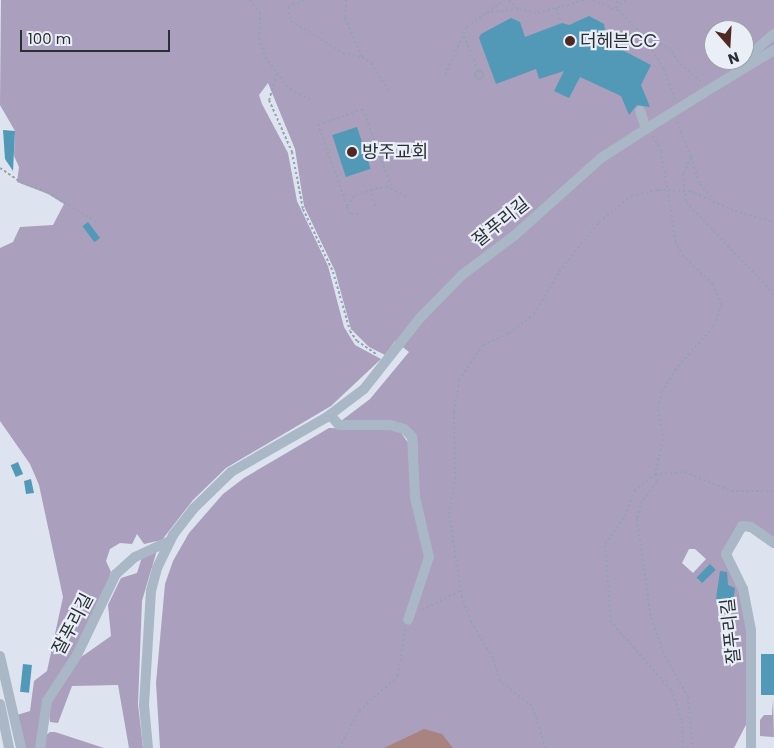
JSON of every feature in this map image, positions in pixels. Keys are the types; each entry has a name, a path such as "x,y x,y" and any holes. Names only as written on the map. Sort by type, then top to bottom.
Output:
{"street":[{"name":"잘푸리길","path":"711,89 774,34"},
{"name":"잘푸리길","path":"148,748 144,705 152,591 157,568 170,540 193,510 231,472 330,415 364,389 389,360 419,318 462,274 515,235 601,158 649,132 711,89 774,50"},
{"path":"640,111 649,132"},
{"path":"330,415 339,424 390,425 404,429 412,437 415,497 429,557 408,620"},
{"name":"잘푸리길","path":"752,748 751,630 743,589 726,554 742,526 751,528 774,543"},
{"name":"잘푸리길","path":"40,748 46,701 77,655 116,574 135,557 170,540"},
{"path":"0,656 21,748"},
{"path":"0,704 10,748"}],"path":[{"path":"249,0 260,12 260,46 277,74 290,89 312,100"},
{"path":"304,0 288,7 288,17 296,26 343,53 362,56"},
{"path":"346,0 344,14 362,56 379,71 390,94"},
{"path":"445,75 463,34 472,21 504,0"},
{"path":"509,0 519,9"},
{"path":"484,14 519,9 538,13 584,0"},
{"path":"593,0 616,8 644,37 668,77 676,108"},
{"path":"616,8 618,0"},
{"path":"616,8 626,0"},
{"path":"556,8 560,21"},
{"path":"463,34 478,71"},
{"path":"644,37 669,47 680,64 711,89"},
{"path":"277,74 269,91 271,108 288,139 298,193 333,272 344,316 357,341 389,360"},
{"path":"358,214 350,214 318,125 364,109 391,186 407,196"},
{"path":"677,116 679,132 700,184 713,199"},
{"path":"649,132 661,151 674,241 682,255 713,284 722,305 713,327 676,369 662,391 658,409 663,439 655,474 656,486 645,496 639,510 637,534 646,566 652,626 690,702 692,748"},
{"path":"691,158 683,174 683,191 686,202 696,216 725,241 774,294"},
{"path":"0,168 97,222"},
{"path":"347,206 351,197 370,190 391,186"},
{"path":"370,190 376,208"},
{"path":"546,748 529,702 500,681 493,658 471,622 460,591 449,514 455,479 454,412 459,380 483,345 509,333 534,314 559,272 609,212 631,196 667,190 683,191 713,199 735,211 774,222"},
{"path":"683,748 682,720 671,690 619,633 609,616 605,544 625,516 634,491 655,474 685,472 731,491 774,491"},
{"path":"338,748 359,711 398,676 408,620 460,591"}],"shaded area":[{"path":"1,0 774,0 774,540 747,524 724,552 745,604 751,715 734,748 160,748 156,683 165,584 173,561 189,533 223,494 244,478 329,428 399,430 409,444 412,506 421,529 429,568 419,503 417,437 413,431 394,421 341,421 370,399 409,352 395,341 385,355 369,347 351,329 335,271 304,206 295,149 268,83 259,95 288,153 297,201 328,266 344,327 355,345 381,359 331,406 226,468 193,500 162,540 144,544 137,534 132,544 120,543 110,549 106,561 111,572 107,585 74,655 58,678 37,748 24,748 17,715 30,711 34,681 47,671 63,597 39,485 30,464 0,421 0,248 13,242 20,227 53,225 64,204 48,194 17,182 19,167 14,156 15,131 0,105","holes":["689,549 695,549 706,559 693,573 682,563"]},
{"path":"157,550 142,601 138,704 143,748 129,748 118,685 72,686 58,723 50,722 48,703 77,660 111,636 108,605 121,578 137,573 142,557"},
{"path":"773,699 774,737 760,736 760,720 764,715 772,715"},
{"path":"424,729 442,734 453,748 384,748"},
{"path":"50,732 104,748 45,748 46,735"}],"building":[{"path":"589,16 604,24 607,42 651,65 641,85 650,107 637,105 629,115 621,96 580,77 569,98 554,91 564,71 539,79 536,69 496,84 479,38 481,34 511,18 520,22 525,37 562,23 569,25"},
{"path":"357,127 371,169 346,177 332,135"},
{"path":"3,130 15,131 13,171 5,159"},
{"path":"88,222 100,238 94,242 82,226"},
{"path":"18,462 23,474 16,477 11,465"},
{"path":"31,479 34,493 26,494 24,481"},
{"path":"710,564 716,570 702,583 697,577"},
{"path":"720,571 727,572 728,585 735,588 733,601 716,599"},
{"path":"761,654 774,654 774,695 761,695"},
{"path":"23,664 32,665 29,693 20,692"}],"place":[{"name":"더헤븐CC","path":"570,41"},
{"name":"방주교회","path":"352,152"}]}
